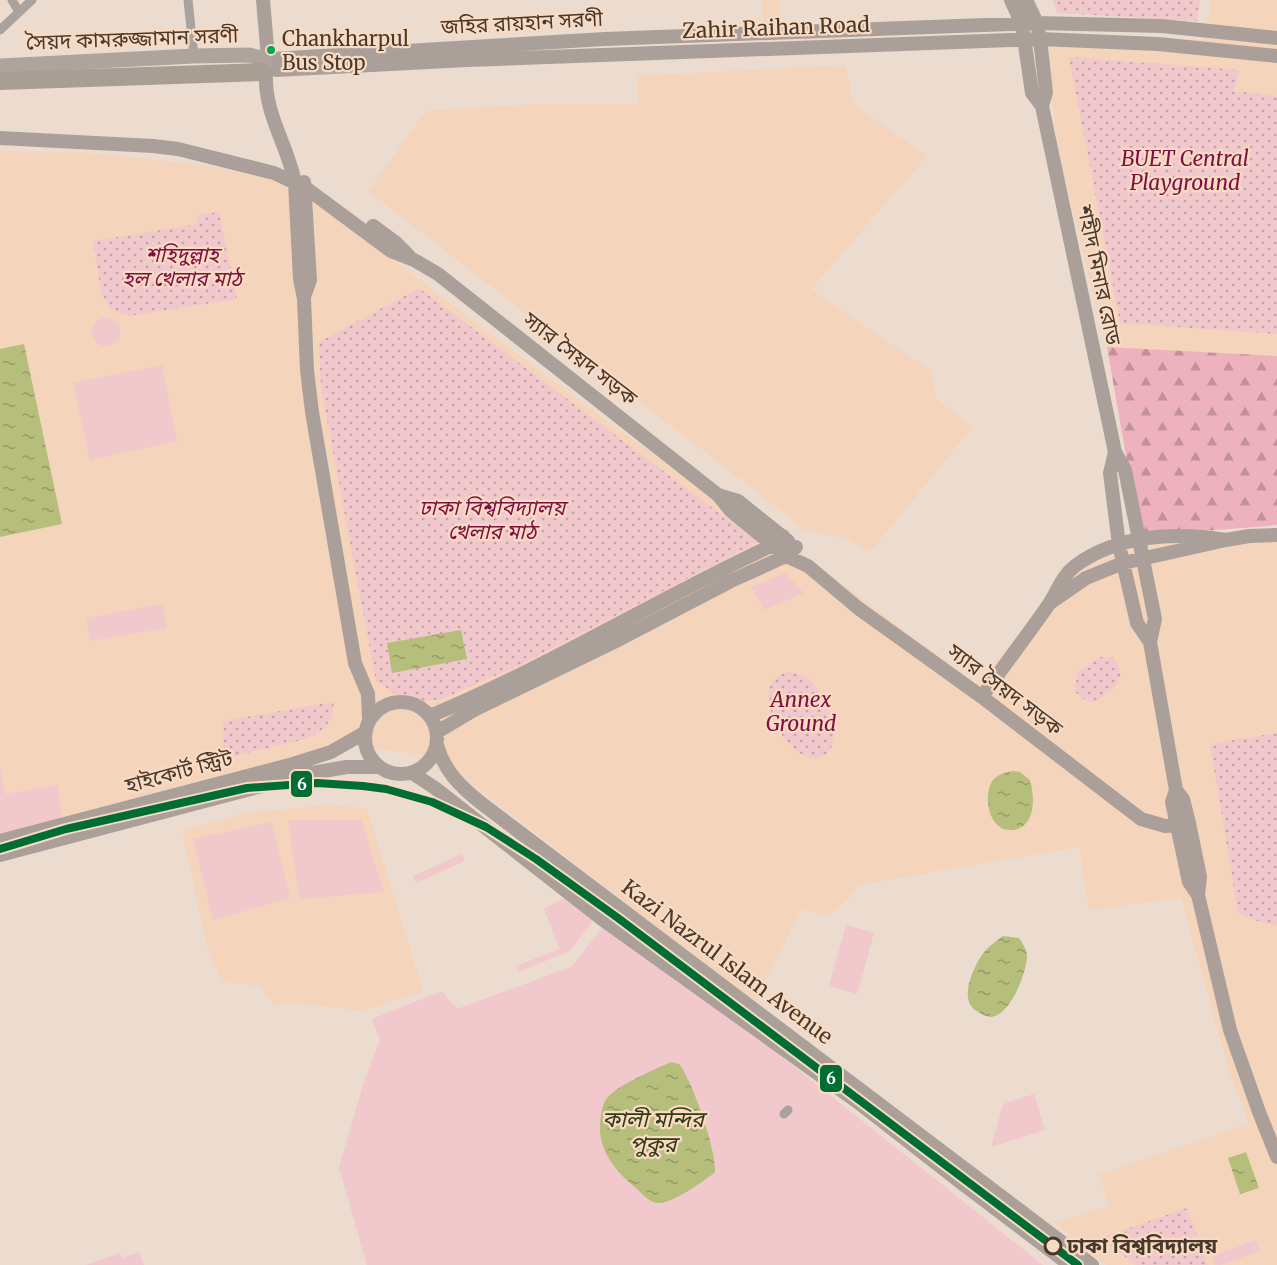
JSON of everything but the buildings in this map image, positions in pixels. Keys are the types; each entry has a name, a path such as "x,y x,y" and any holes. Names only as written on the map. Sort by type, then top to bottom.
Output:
{"highway":[{"path":"0,73 268,66"},
{"path":"0,81 268,66"}],"main road":[{"path":"262,0 272,91 299,180 300,279 304,299 312,412 355,663 368,694 369,719 364,734 364,746 369,758 377,767 388,773 400,775 412,773 423,767 432,757 437,739 430,716 415,705 405,702 386,705 369,719"},
{"name":"শহীদ মিনার রোড","path":"1011,0 1022,24 1032,93 1042,106 1115,452 1125,470 1155,619 1150,642 1176,790 1172,802 1183,824 1200,877 1198,895 1230,1030 1277,1157"},
{"name":"শহীদ মিনার রোড","path":"1026,0 1037,23 1040,39 1047,92 1042,106"},
{"name":"জহির রায়হান সরণী","path":"268,66 606,39 1037,23 1162,26 1277,38"},
{"name":"Zahir Raihan Road","path":"268,66 1040,39 1158,44 1277,56"},
{"name":"সৈয়দ কামরুজ্জামান সরণী","path":"0,66 249,55 268,66"},
{"name":"স্যার সৈয়দ সড়ক","path":"0,138 178,149 299,180 391,251 438,274 718,495 731,511 778,541 858,608 982,697 1141,819 1165,826 1183,824"},
{"name":"শহীদ মিনার রোড","path":"1115,452 1110,473 1119,545 1137,623 1150,642"},
{"path":"982,697 1049,604 1062,579 1075,566 1095,554 1119,545 1164,535 1226,540"},
{"path":"1049,604 1086,578 1123,563 1226,540 1248,536 1277,535"},
{"path":"430,716 521,674 778,541"},
{"path":"437,739 474,710 614,642 791,551"},
{"path":"368,694 386,705"},
{"name":"হাইকোর্ট স্ট্রিট","path":"0,841 331,753 364,734"},
{"name":"Kazi Nazrul Islam Avenue","path":"437,739 445,766 464,789 785,1032 865,1100 1070,1265"},
{"name":"হাইকোর্ট স্ট্রিট","path":"0,855 311,773 347,767 377,767"},
{"name":"Kazi Nazrul Islam Avenue","path":"412,773 602,919 777,1044 865,1100 1092,1265"},
{"path":"777,1044 785,1032"}],"street":[{"path":"12,0 19,12"},
{"path":"0,30 32,0"},
{"path":"188,0 194,56"}],"shaded area":[{"path":"761,0 779,0 781,23 764,25"},
{"path":"1211,0 1277,0 1277,525 1140,536 1112,369 1061,162 1042,38 1206,40"},
{"path":"846,65 853,104 927,156 806,295 812,290 931,371 937,399 973,427 870,552 847,539 807,531 368,191 426,111 539,104 637,104 638,76"},
{"name":"ঢাকা বিশ্ববিদ্যালয়","path":"0,151 92,153 201,165 291,183 628,437 802,554 975,683 1081,567 1144,545 1166,541 1277,532 1277,1265 1106,1265 1056,1224 1109,1205 1099,1175 1249,1123 1229,1071 1181,898 1089,910 1079,847 858,885 849,899 828,915 801,909 755,1004 461,775 425,756 412,753 353,746 0,835"},
{"path":"326,805 367,808 423,991 363,1011 288,1002 275,1006 259,986 223,982 206,945 182,830 245,813"}],"green space":[{"path":"1053,0 1200,0 1197,21 1057,13"},
{"name":"BUET Central Playground","path":"1069,57 1239,70 1234,91 1277,96 1277,334 1120,323"},
{"name":"শহিদুল্লাহ হল খেলার মাঠ","path":"219,212 237,299 129,316 110,309 101,293 93,241 198,224 196,215"},
{"name":"ঢাকা বিশ্ববিদ্যালয় খেলার মাঠ","path":"419,288 758,542 520,665 442,699 418,702 400,697 376,681 321,388 319,342"},
{"path":"106,318 116,322 120,332 116,342 106,346 96,342 92,332 96,322"},
{"path":"1107,347 1277,356 1277,525 1140,536"},
{"path":"162,365 177,441 90,460 73,383"},
{"path":"785,573 804,593 764,610 751,587"},
{"path":"163,604 167,628 90,641 86,618"},
{"path":"1100,657 1112,657 1118,665 1120,678 1113,689 1093,703 1080,697 1074,690 1078,672"},
{"name":"Annex Ground","path":"788,672 806,677 813,683 826,704 831,717 833,741 829,751 821,757 809,757 796,750 775,723 769,691 775,679"},
{"path":"333,702 332,715 327,725 306,739 212,761 223,742 222,721"},
{"path":"1277,733 1277,926 1238,913 1210,744"},
{"path":"0,769 5,794 58,785 62,820 0,835"},
{"path":"288,820 361,820 384,892 299,899"},
{"path":"272,822 290,898 213,920 193,839"},
{"path":"462,854 465,861 416,883 413,876"},
{"path":"566,897 595,918 570,951 518,972 516,966 560,949 544,909"},
{"path":"846,925 874,933 857,994 829,986"},
{"path":"603,927 727,1013 1043,1265 367,1265 339,1167 364,1082 380,1040 372,1019 442,991 457,1009 571,967"},
{"path":"1034,1094 1045,1130 991,1147 1003,1104"},
{"path":"1187,1208 1208,1265 1136,1265 1100,1238"},
{"path":"1256,1240 1260,1251 1222,1265 1215,1265 1212,1256"},
{"path":"139,1252 144,1265 86,1265 120,1253 122,1258"}],"water":[{"path":"24,344 62,524 0,537 0,349"},
{"path":"461,630 467,659 392,673 387,643"},
{"path":"1013,771 1020,772 1030,780 1033,802 1030,817 1026,823 1021,828 1008,830 1001,828 992,818 988,805 988,791 993,780"},
{"path":"1003,936 1019,938 1026,950 1026,962 1021,981 1011,1001 999,1014 989,1017 970,1005 968,989 981,956"},
{"name":"কালী মন্দির পুকুর","path":"671,1062 679,1064 697,1100 712,1149 715,1172 680,1195 657,1203 647,1199 621,1174 608,1157 601,1138 601,1115 607,1098 612,1093"},
{"path":"1246,1152 1259,1188 1240,1194 1228,1158"}],"transit line":[{"name":"6","path":"0,849 66,829 247,788 317,783 363,786 386,789 432,802 486,827 536,859 618,918 1078,1265"}],"place":[{"name":"Chankharpul Bus Stop","path":"271,50"},
{"name":"ঢাকা বিশ্ববিদ্যালয়","path":"1053,1246"}]}
